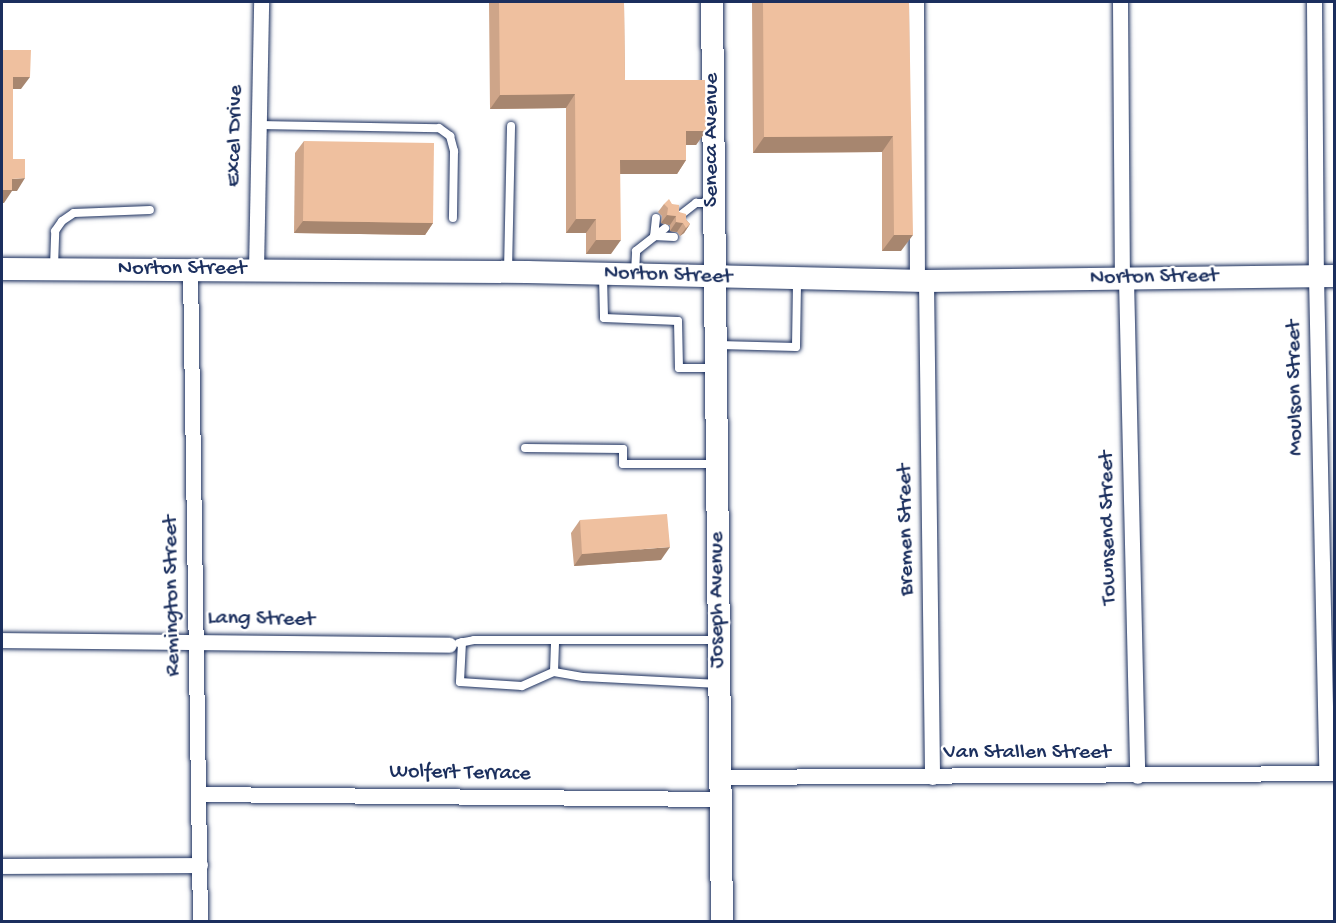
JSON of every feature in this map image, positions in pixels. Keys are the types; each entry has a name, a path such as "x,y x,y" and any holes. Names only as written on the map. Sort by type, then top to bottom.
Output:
{"main road":[{"name":"Seneca Avenue","path":"712,2 713,278"},
{"name":"Norton Street","path":"2,268 508,272 921,281 1325,276"},
{"name":"Joseph Avenue","path":"713,278 717,368 722,921"}],"street":[{"name":"Excel Drive","path":"256,270 261,2"},
{"name":"Bremen Street","path":"916,2 932,777"},
{"name":"Townsend Street","path":"1120,2 1124,279 1137,776"},
{"name":"Moulson Street","path":"1314,2 1325,276 1330,773"},
{"name":"Remington Street","path":"190,270 200,921"},
{"name":"Lang Street","path":"2,639 455,644"},
{"name":"Van Stallen Street","path":"720,788 932,777 1330,773"},
{"name":"Wolfert Terrace","path":"198,794 720,788"},
{"path":"2,866 200,865"}],"lane":[{"path":"259,125 439,128 450,136 454,151 453,218"},
{"path":"508,272 511,126"},
{"path":"678,217 696,203 713,203"},
{"path":"679,208 688,209"},
{"path":"687,218 688,209"},
{"path":"54,269 55,231 62,221 74,213 150,210"},
{"path":"654,236 656,219"},
{"path":"635,275 636,251 665,228"},
{"path":"654,236 674,237"},
{"path":"603,274 604,318 678,321 679,368 717,368"},
{"path":"716,345 796,347 797,279"},
{"path":"525,448 623,449 623,464 717,464"},
{"path":"719,640 474,640 455,644 460,682 522,686 554,672 584,677 719,684"},
{"path":"554,672 555,640"}],"building":[{"path":"499,2 624,2 625,80 705,80 706,131 686,131 686,160 620,160 621,240 596,240 596,219 576,219 575,94 500,95"},
{"path":"763,2 909,2 913,235 894,235 893,136 764,137"},
{"path":"2,50 31,50 30,77 13,77 13,159 25,159 25,178 12,179 12,190 2,190"},
{"path":"304,141 434,143 433,223 303,221"},
{"path":"669,199 672,204 679,205 679,212 686,214 686,220 690,224 686,228 683,223 676,222 676,216 667,215 668,208 664,204"},
{"path":"667,514 670,547 582,554 580,520"}]}
